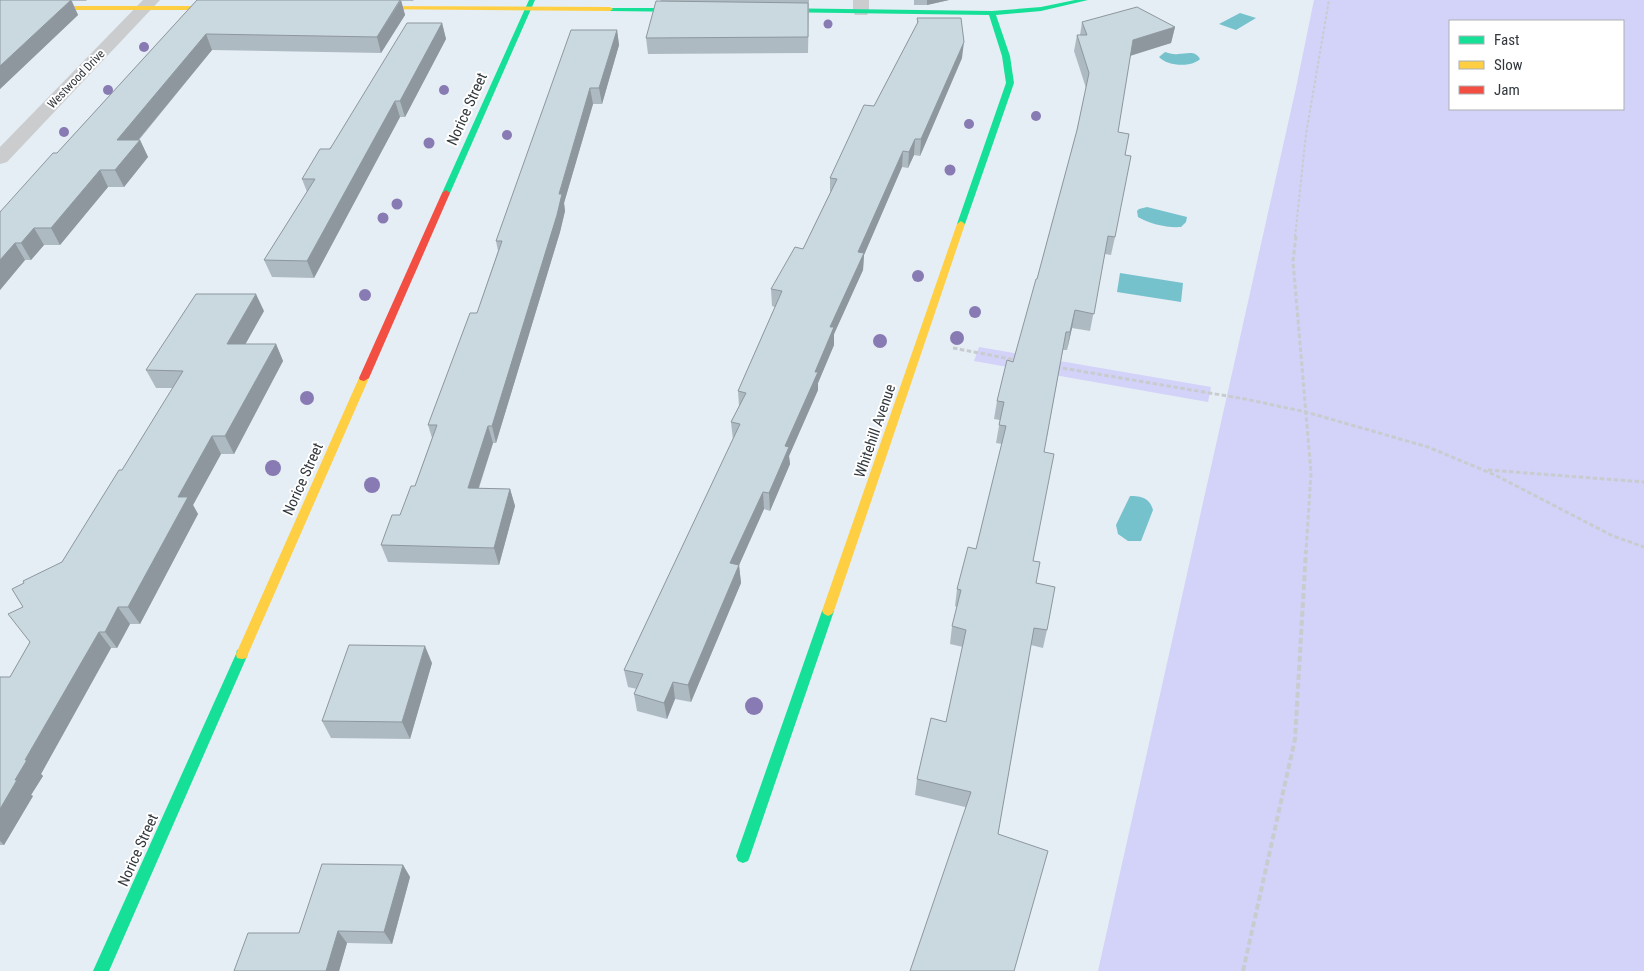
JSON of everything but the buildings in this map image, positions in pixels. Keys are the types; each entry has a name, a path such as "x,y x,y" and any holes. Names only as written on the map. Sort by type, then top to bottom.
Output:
{"street":[{"path":"762,10 861,6 992,14 1041,9 1085,0"},
{"path":"0,8 149,4 244,8"},
{"name":"Westwood Drive","path":"0,158 149,4"},
{"path":"352,8 530,4 703,10"},
{"name":"Norice Street","path":"101,971 530,4"},
{"name":"Whitehill Avenue","path":"743,856 1010,83 1006,56 992,14"}],"path":[{"path":"1243,971 1295,739 1311,473 1293,261 1306,134 1329,0"},
{"path":"921,343 1024,361"},
{"path":"1052,366 1245,399 1306,412 1428,447 1483,469 1614,536 1644,548"},
{"path":"1483,469 1644,482"}],"shaded area":[{"path":"1314,0 1644,0 1644,971 1098,971 1296,88"},
{"path":"1240,13 1256,18 1236,30 1219,24"},
{"path":"1165,52 1175,54 1193,53 1200,59 1191,64 1173,64 1159,57"},
{"path":"1147,207 1187,217 1186,222 1181,227 1153,224 1138,217 1137,211"},
{"path":"1120,273 1183,283 1181,302 1117,292"},
{"path":"979,347 1211,387 1208,402 974,361"},
{"path":"1130,496 1144,498 1150,503 1153,510 1141,541 1128,541 1118,534 1116,525"}],"traffic: fast":[{"path":"446,193 532,0"},
{"path":"771,10 992,13 1041,9 1085,0"},
{"path":"610,9 691,10"},
{"path":"961,224 1010,83 1006,56 992,13"},
{"path":"743,856 828,611"},
{"path":"101,971 242,654"}],"traffic: slow":[{"path":"0,8 228,8"},
{"path":"366,8 610,9"},
{"path":"828,611 961,224"},
{"path":"242,654 364,378"}],"traffic: jam":[{"path":"364,378 446,193"}]}
